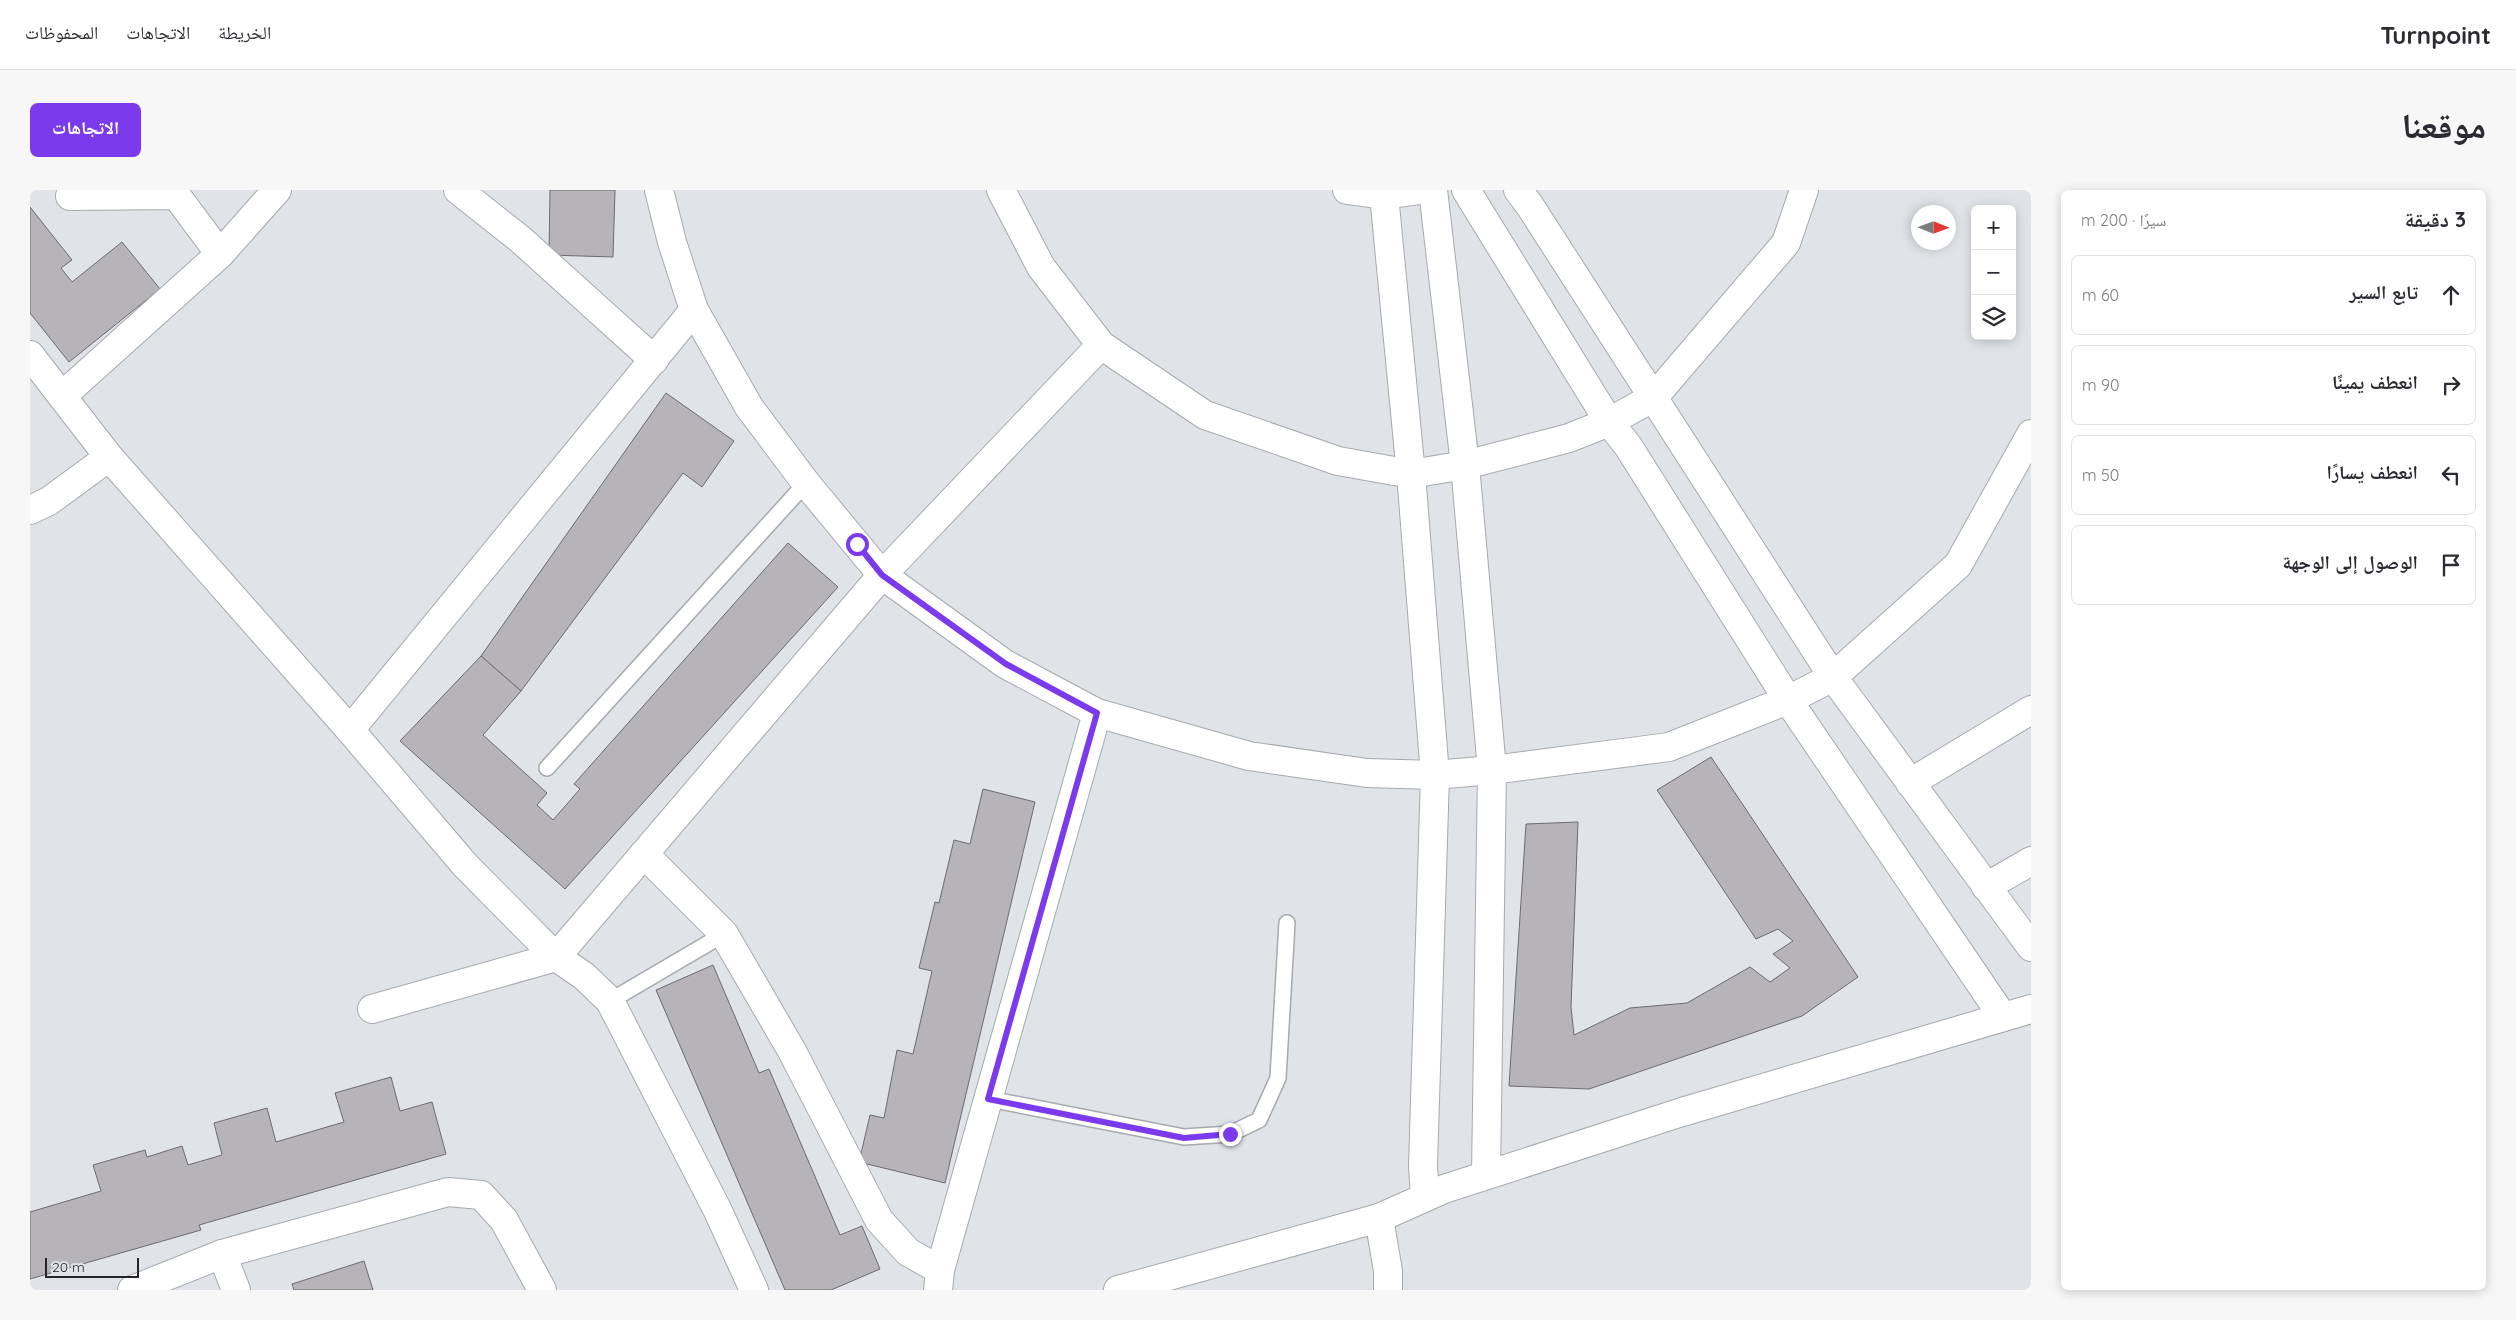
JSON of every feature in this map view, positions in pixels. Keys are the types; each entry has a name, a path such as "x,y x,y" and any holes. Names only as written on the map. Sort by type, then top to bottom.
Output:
{"street":[{"path":"62,396 220,254 277,190"},
{"path":"458,190 520,238 654,360"},
{"path":"659,190 672,242 694,310 749,407 806,483 882,575 1006,664 1097,713 1249,756 1368,773 1435,775 1492,770 1669,747 1788,700 1833,677 1958,565 2031,434"},
{"path":"1001,190 1041,267 1101,345 1205,414 1338,461 1411,474 1465,465 1569,438 1609,422 1654,397 1786,243 1804,190"},
{"path":"1347,190 1384,195 1421,190"},
{"path":"1434,190 1465,465 1492,770 1486,1175"},
{"path":"1466,190 1609,422 1628,446 1788,700 2003,1017"},
{"path":"1518,190 1654,397 1833,677 2031,947"},
{"path":"70,196 176,193 220,254"},
{"path":"1384,195 1411,474 1435,775 1423,1166 1425,1197"},
{"path":"350,730 694,310"},
{"path":"372,1009 556,957 882,575 1101,345"},
{"path":"30,355 109,457 350,730 465,865 556,957 584,976 610,1001 717,1209 754,1290"},
{"path":"30,510 49,501 109,457"},
{"path":"1910,783 2031,710"},
{"path":"644,854 724,934 792,1052 879,1220 908,1252 939,1280 1097,713"},
{"path":"1986,887 2031,861"},
{"path":"1118,1290 1379,1218 1425,1197 1486,1175 1682,1112 2031,1009"},
{"path":"132,1290 222,1254 448,1192 481,1195 504,1220 542,1290"},
{"path":"1379,1218 1388,1271 1388,1290"},
{"path":"222,1254 236,1290"}],"lane":[{"path":"547,768 806,483"},
{"path":"988,1099 1184,1138 1230,1134 1259,1120 1278,1078 1287,923"},
{"path":"610,1001 724,934"}],"building":[{"path":"550,190 615,190 613,257 549,255"},
{"path":"30,207 72,260 61,268 72,282 122,242 160,289 69,362 30,313"},
{"path":"666,393 734,441 702,487 683,473 521,691 481,656"},
{"path":"788,543 838,587 565,889 400,741 481,656 521,691 483,735 547,793 537,805 553,820 580,789 574,784"},
{"path":"1711,757 1858,977 1802,1016 1589,1089 1509,1086 1526,824 1578,822 1571,1007 1574,1035 1630,1008 1687,1003 1750,967 1770,982 1790,968 1773,954 1793,941 1778,929 1756,939 1657,790"},
{"path":"983,789 1035,802 945,1183 859,1162 870,1115 884,1118 897,1050 913,1054 932,971 919,968 935,902 939,903 954,840 970,844"},
{"path":"713,965 759,1073 769,1069 840,1235 862,1226 880,1269 831,1290 785,1290 656,990"},
{"path":"391,1077 400,1111 432,1102 446,1154 199,1225 201,1230 30,1279 30,1212 101,1191 93,1165 145,1150 147,1157 182,1146 188,1165 222,1155 214,1123 267,1108 276,1142 344,1122 335,1093"},
{"path":"364,1261 373,1290 294,1290 292,1284"}],"route":[{"path":"857,544 882,575 1006,664 1097,713 988,1099 1184,1138 1230,1134"}]}
